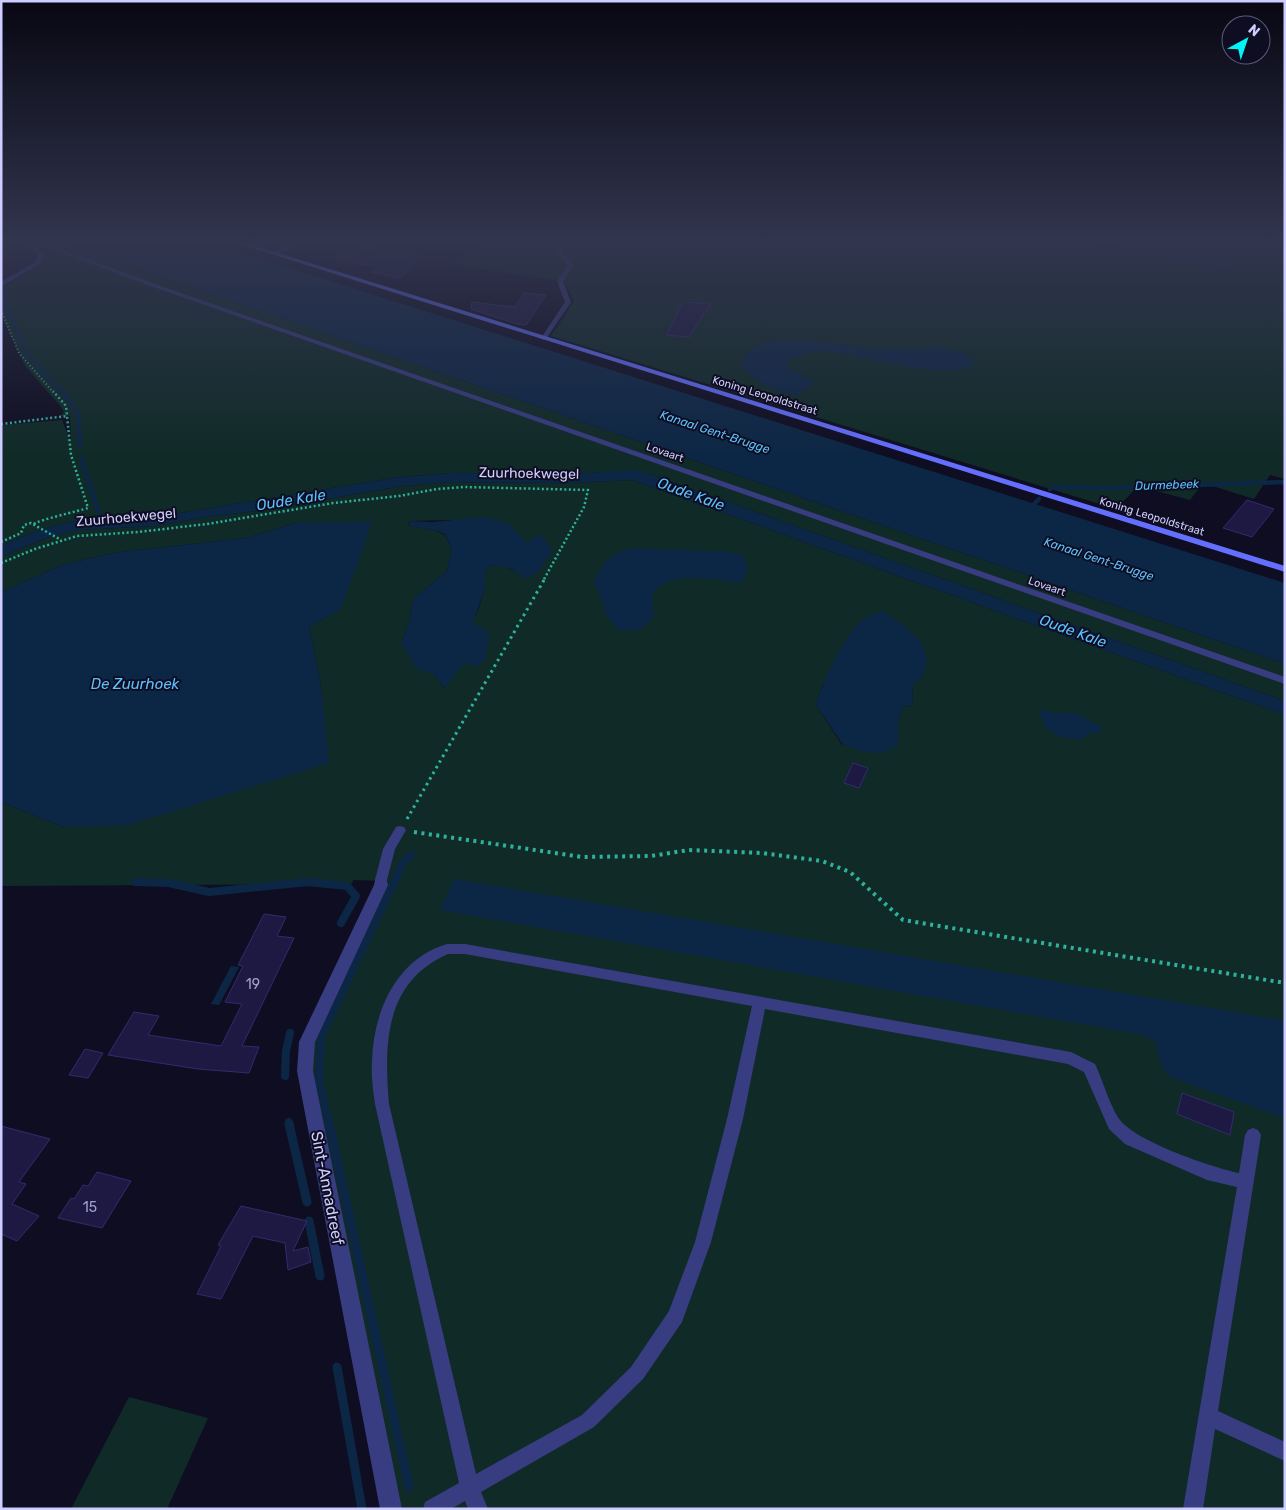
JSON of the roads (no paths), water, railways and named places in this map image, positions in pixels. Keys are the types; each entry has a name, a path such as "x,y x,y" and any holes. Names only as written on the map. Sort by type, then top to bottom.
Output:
{"street":[{"name":"Koning Leopoldstraat","path":"466,313 1285,569"},
{"name":"Sint-Annadreef","path":"381,880 381,884 307,1042 305,1070 391,1509"}],"lane":[{"name":"Lovaart","path":"232,313 1285,681"},
{"path":"544,338 560,313"},
{"path":"381,880 389,849 400,830"},
{"path":"478,1509 470,1488 382,1104 378,1059 381,1035 390,1003 400,983 431,956 447,949 464,949 717,996 760,1002 815,1014 1071,1058 1090,1068 1114,1124 1130,1139 1213,1175 1245,1182"},
{"path":"432,1509 588,1421 637,1373 676,1316 704,1242 735,1118 760,1002"},
{"path":"1193,1509 1253,1135"},
{"path":"1208,1416 1285,1452"}],"water":[{"name":"Kanaal Gent-Brugge","path":"268,313 433,313 1285,583 1285,664"},
{"path":"785,340 880,349 926,348 953,350 962,353 975,363 962,369 944,371 901,366 836,352 812,352 787,361 787,368 806,377 815,384 796,396 780,392 759,382 741,364 745,357 759,345"},
{"name":"Oude Kale","path":"634,470 650,474 1285,701 1285,715 632,480 570,483 448,482 396,487 264,510 206,517 156,526 78,530 46,538 1,557 1,546 40,530 81,520 156,517 393,478 448,473 571,474"},
{"path":"485,517 509,524 527,543 537,536 544,537 552,551 539,571 525,579 517,572 508,568 489,566 485,574 485,588 473,623 489,632 486,659 476,666 464,663 444,688 434,674 416,668 401,642 409,624 413,599 447,571 452,549 445,534 434,530 408,526 411,521 432,522"},
{"name":"De Zuurhoek","path":"372,522 341,609 309,627 320,680 329,763 128,825 63,827 1,802 1,592 62,565 113,553 246,538 296,523"},
{"path":"633,548 728,552 742,555 747,569 740,583 691,578 678,579 666,583 657,588 652,597 654,616 646,625 634,631 617,629 604,612 603,602 594,583 604,564 609,559 619,552"},
{"path":"882,611 915,636 926,653 927,663 923,675 913,685 912,705 903,707 898,720 898,744 884,753 862,751 843,745 816,705 828,672 840,649 854,629 863,619"},
{"path":"1042,710 1049,710 1053,714 1075,713 1103,727 1097,734 1089,732 1083,739 1061,737 1050,731 1046,726 1040,713"},
{"path":"454,879 1281,1020 1285,1022 1285,1116 1278,1116 1173,1078 1165,1071 1155,1041 1144,1035 440,910"},
{"path":"231,966 239,967 219,1005 211,1004"}],"waterway":[{"path":"10,313 28,355 63,393"},
{"path":"62,391 78,413 80,446"},
{"path":"81,457 102,523"},
{"name":"Durmebeek","path":"1050,489 1052,487 1110,488 1285,482"},
{"name":"Durmebeek","path":"1029,509 1039,499"},
{"path":"329,1125 319,1080 321,1036 403,863 411,855"},
{"path":"135,882 169,883 209,892 308,882 347,886 356,896 341,923"},
{"path":"285,1076 286,1051 290,1033"},
{"path":"289,1124 307,1202"},
{"path":"329,1124 409,1487"},
{"path":"309,1221 320,1276"},
{"path":"337,1367 362,1509"}]}
